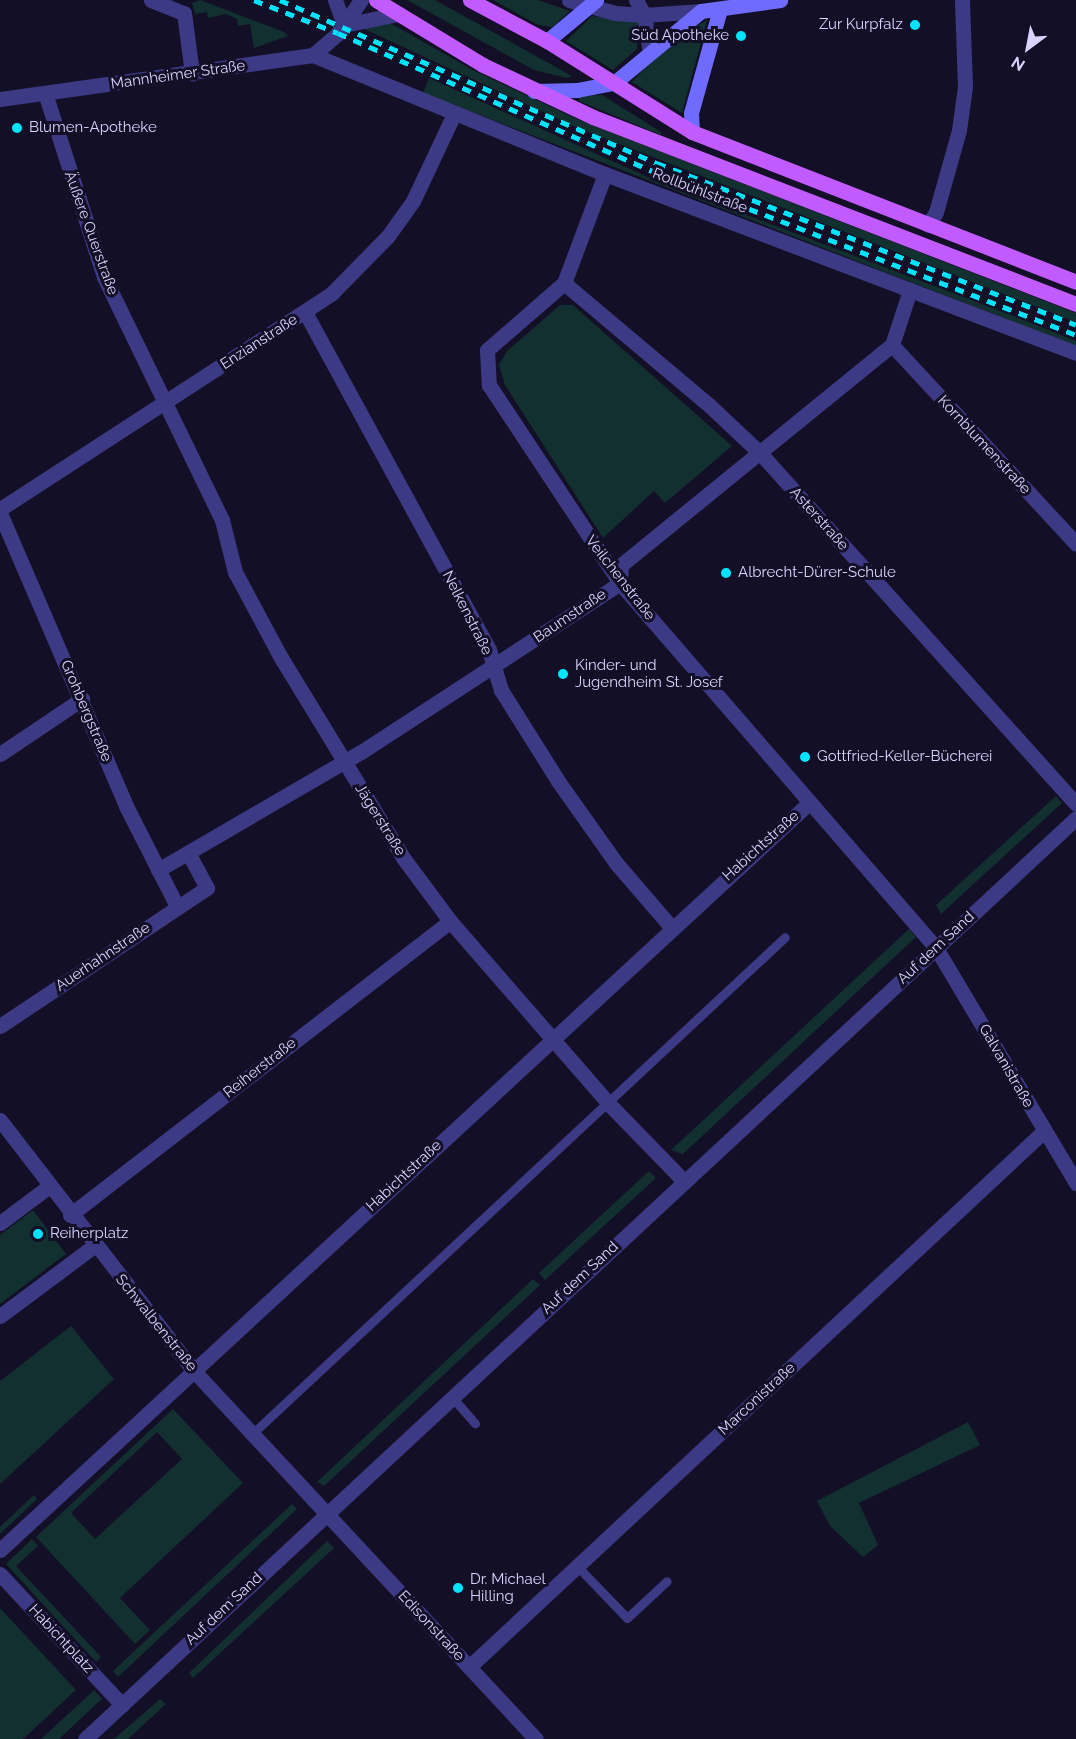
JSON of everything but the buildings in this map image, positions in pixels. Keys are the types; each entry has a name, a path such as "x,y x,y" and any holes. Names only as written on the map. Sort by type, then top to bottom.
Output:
{"main road":[{"name":"Rollbühlstraße","path":"376,0 534,90 604,121 1076,304"},
{"path":"470,0 547,41 692,132 932,218 1076,282"},
{"path":"534,90 577,90 614,83 701,11 780,0"},
{"path":"547,41 593,3"},
{"path":"692,132 691,113 720,9"}],"street":[{"path":"151,0 184,13 192,73"},
{"path":"335,0 344,25"},
{"path":"313,55 344,25 362,0"},
{"path":"569,0 644,15 701,11"},
{"path":"636,0 644,15 650,51"},
{"path":"932,218 959,130 965,87 962,0"},
{"path":"344,25 397,14"},
{"name":"Mannheimer Straße","path":"0,99 313,55"},
{"name":"Rollbühlstraße","path":"313,55 605,174 1076,353"},
{"name":"Äußere Querstraße","path":"45,93 104,277 163,402"},
{"name":"Enzianstraße","path":"0,511 163,402 305,312 339,287 388,236 435,161 454,114"},
{"name":"Veilchenstraße","path":"605,174 564,283 487,350 489,385 620,583 936,948"},
{"name":"Asterstraße","path":"564,283 709,405 760,453 1076,804"},
{"path":"892,345 910,290"},
{"name":"Nelkenstraße","path":"305,312 489,650 501,690 558,782 616,863 672,928"},
{"name":"Baumstraße","path":"158,870 343,762 493,668 620,583 621,565 892,345"},
{"name":"Kornblumenstraße","path":"892,345 1076,544"},
{"name":"Jägerstraße","path":"163,402 222,520 235,572 343,762 405,859 450,921 551,1039 609,1104 684,1181"},
{"name":"Grohbergstraße","path":"0,511 158,870 177,906"},
{"path":"0,754 82,699"},
{"name":"Habichtstraße","path":"0,1550 809,803"},
{"name":"Auf dem Sand","path":"85,1739 1076,818"},
{"name":"Auerhahnstraße","path":"0,1026 207,888 188,853"},
{"name":"Reiherstraße","path":"70,1215 450,921"},
{"name":"Galvanistraße","path":"936,948 1076,1183"},
{"name":"Schwalbenstraße","path":"0,1120 48,1187 194,1371 327,1514"},
{"name":"Marconistraße","path":"469,1667 1044,1131"},
{"path":"0,1222 48,1187"},
{"path":"0,1316 94,1246"},
{"name":"Edisonstraße","path":"327,1514 536,1739"},
{"name":"Habichtplatz","path":"0,1574 122,1705"}],"lane":[{"path":"253,1433 609,1104 785,937"},
{"path":"452,1397 475,1423"},
{"path":"577,1566 627,1618 667,1581"}],"green space":[{"path":"200,0 284,32 288,36 254,48 250,24 238,26 237,19 226,14 208,18 207,12 195,14 192,3"},
{"path":"407,0 435,0 572,76 566,78 534,70"},
{"path":"493,0 538,0 570,11 552,27 538,25"},
{"path":"592,16 638,22 637,49 613,70 566,41"},
{"path":"707,20 682,113 632,82 670,41"},
{"path":"377,22 392,24 471,69 579,120 1076,313 1076,322 576,127 362,28"},
{"path":"429,78 652,179 1016,317 1076,341 1076,346 423,93"},
{"path":"602,95 661,132 661,135 579,101 579,96"},
{"path":"560,305 573,305 732,446 665,503 654,491 603,538 505,385 499,365 507,351"},
{"path":"1056,796 1062,803 941,914 936,905"},
{"path":"909,929 916,937 683,1154 671,1150"},
{"path":"649,1171 656,1178 545,1280 539,1273"},
{"name":"Reiherplatz","path":"33,1210 66,1254 0,1304 0,1235"},
{"path":"533,1279 540,1285 324,1486 317,1482"},
{"path":"71,1326 114,1379 0,1484 0,1381"},
{"path":"173,1409 243,1483 120,1598 150,1630 135,1644 36,1537","holes":["157,1432 182,1459 95,1539 71,1513"]},
{"path":"968,1422 980,1445 859,1503 878,1545 863,1557 830,1526 817,1501"},
{"path":"34,1495 37,1499 0,1534 0,1527"},
{"path":"292,1504 297,1509 118,1677 113,1671"},
{"path":"32,1539 38,1546 16,1566 101,1657 96,1662 6,1564"},
{"path":"327,1541 334,1548 193,1678 189,1673"},
{"path":"0,1608 76,1690 23,1739 0,1739"},
{"path":"94,1690 102,1699 59,1739 41,1739"},
{"path":"160,1699 166,1704 128,1739 114,1739"}],"railway":[{"path":"254,0 338,33 654,172 1076,335"},
{"path":"280,0 657,163 1076,325"}],"place":[{"name":"Zur Kurpfalz","path":"915,25"},
{"name":"Süd Apotheke","path":"741,36"},
{"name":"Blumen-Apotheke","path":"17,128"},
{"name":"Albrecht-Dürer-Schule","path":"726,573"},
{"name":"Kinder- und Jugendheim St. Josef","path":"563,674"},
{"name":"Gottfried-Keller-Bücherei","path":"805,757"},
{"name":"Reiherplatz","path":"38,1234"},
{"name":"Dr. Michael Hilling","path":"458,1588"}]}
